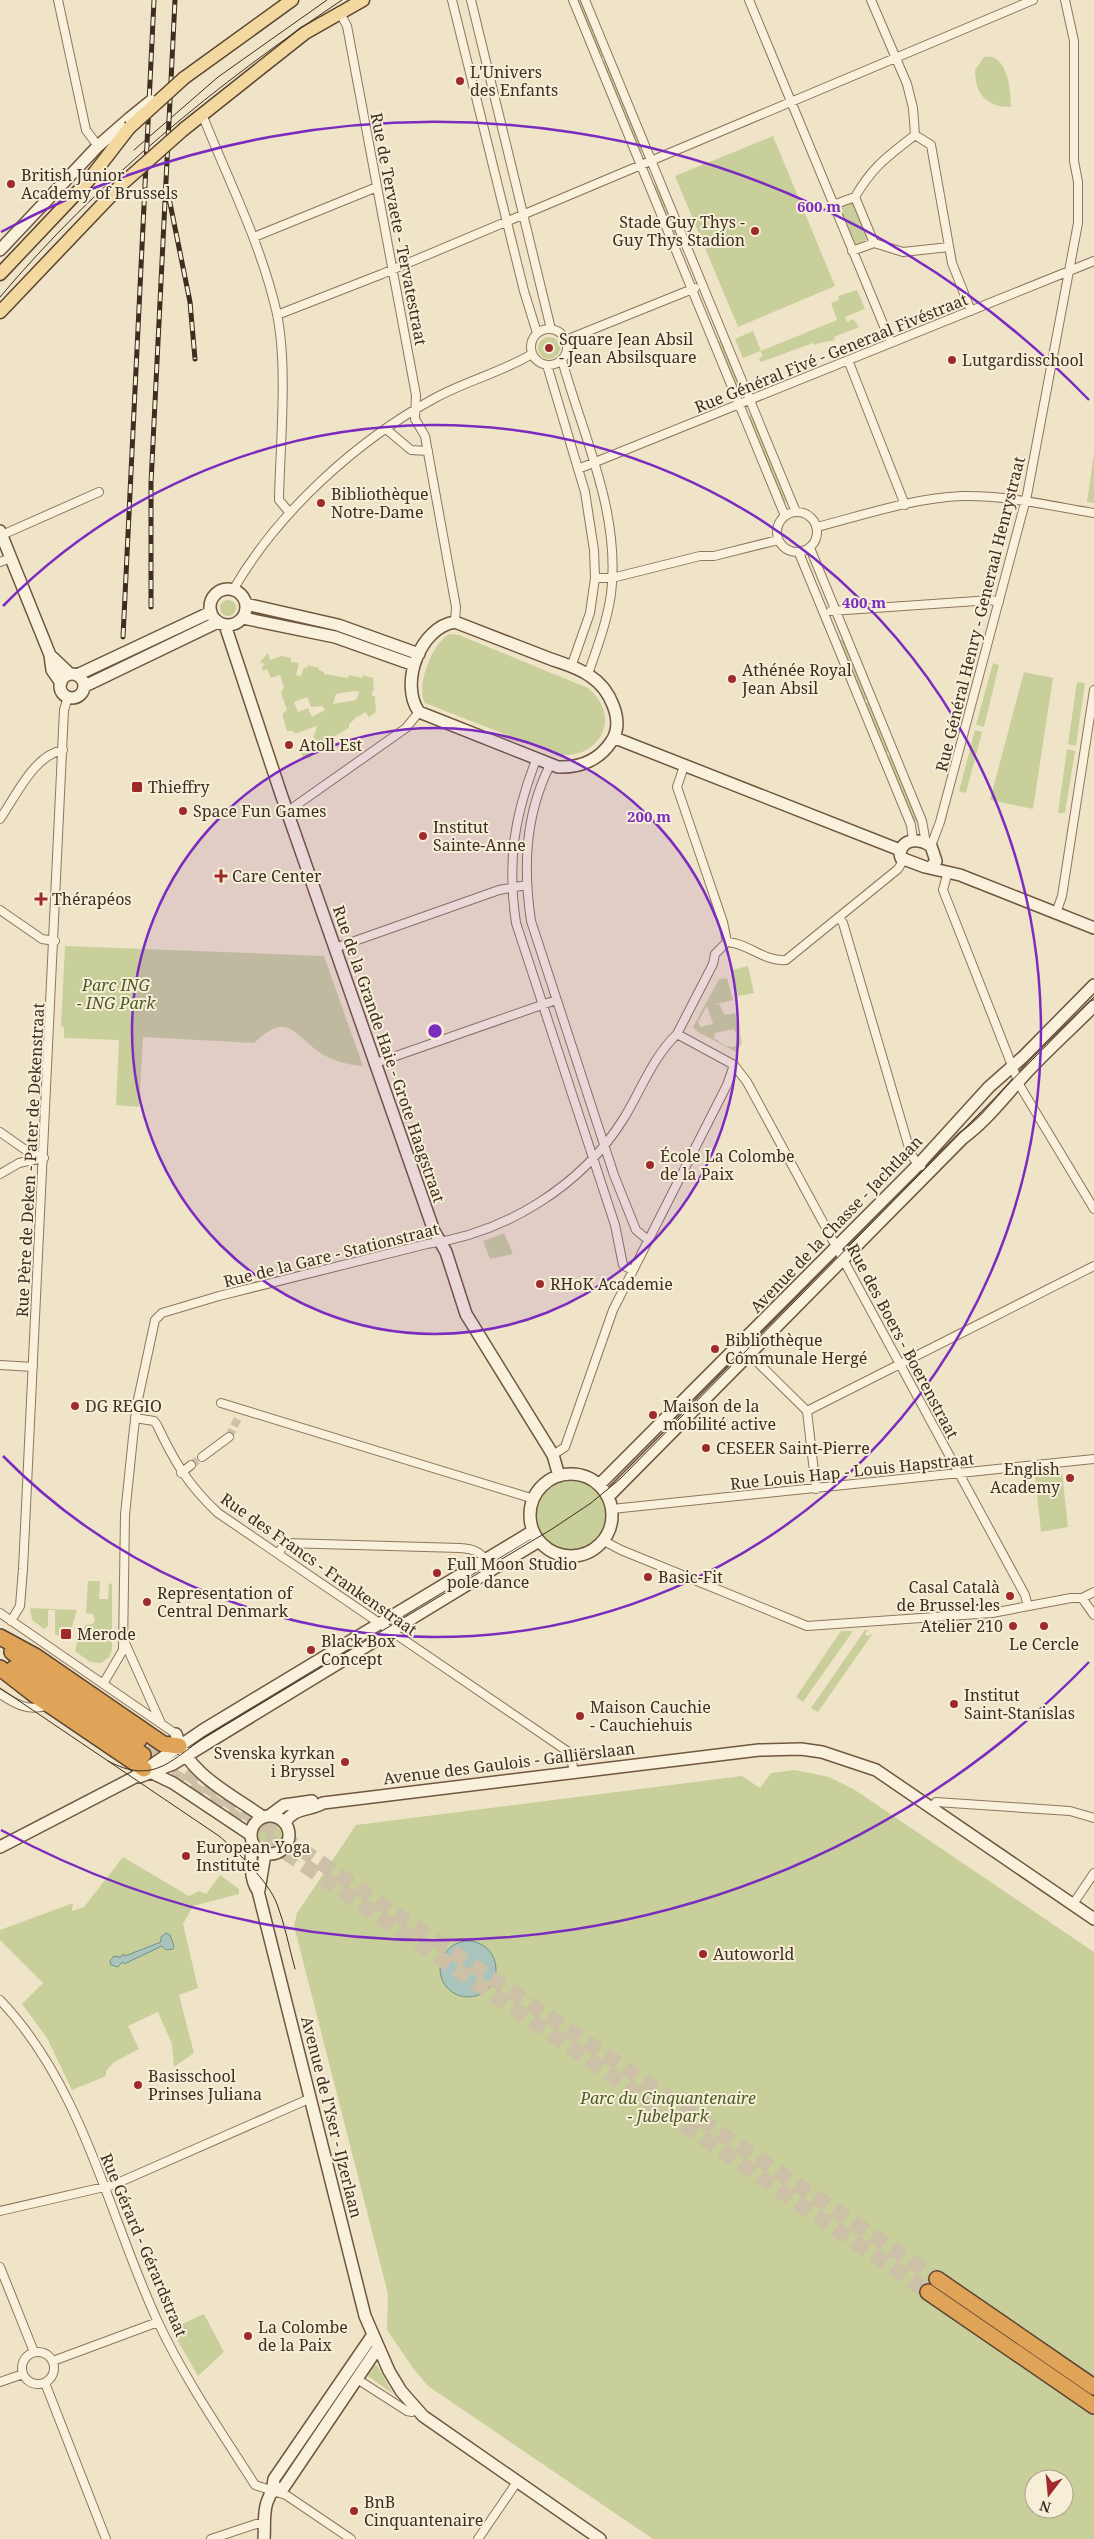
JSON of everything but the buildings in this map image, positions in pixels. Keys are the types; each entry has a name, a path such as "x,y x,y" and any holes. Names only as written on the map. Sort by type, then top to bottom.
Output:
{"highway":[{"path":"0,1637 35,1656 163,1744 180,1746"},
{"path":"0,1643 142,1767"},
{"path":"0,1659 142,1767"},
{"path":"0,1668 49,1705 142,1767"},
{"path":"1094,2387 932,2286 1094,2406"}],"main road":[{"path":"0,274 88,180 129,123 188,75 292,0"},
{"path":"0,312 122,184 184,129 305,33 363,0"}],"street":[{"path":"58,0 84,124 87,132 98,146"},
{"path":"452,0 537,333"},
{"path":"471,0 551,329"},
{"path":"573,0 785,516"},
{"path":"585,0 796,512"},
{"path":"749,0 891,343"},
{"path":"870,0 907,84 913,108 915,136"},
{"path":"277,316 392,270 1033,0"},
{"name":"Rue Général Henry - Generaal Henrystraat","path":"928,844 936,838 943,814 1026,502 1078,224 1078,182 1074,161 1074,41 1065,0"},
{"name":"Rue de Tervaete - Tervatestraat","path":"340,13 347,26 416,395 415,419 425,436 428,451 456,607 455,622"},
{"path":"467,60 484,56"},
{"path":"202,114 254,237 277,316 282,378 279,500 290,513"},
{"path":"0,250 98,146 129,123"},
{"path":"833,205 855,197 868,175 879,162 915,136"},
{"path":"915,136 932,145 948,230 952,263 971,312"},
{"path":"254,237 377,187"},
{"path":"855,197 874,243"},
{"path":"852,251 874,243 903,252 949,247"},
{"name":"Rue Général Fivé - Generaal Fivéstraat","path":"578,469 1094,261"},
{"path":"566,340 702,285"},
{"path":"551,329 558,331 566,340 566,353 562,360 555,364 547,365 538,362 532,354 532,340 537,333 551,329"},
{"path":"233,590 254,556 290,513 356,451 416,409 465,383 532,354"},
{"path":"562,360 594,464 607,515 612,578 604,628 588,674"},
{"path":"848,360 905,505"},
{"path":"547,365 589,511 595,578 590,613 571,667"},
{"path":"386,429 411,450 428,451"},
{"path":"99,492 1,533 6,560 50,655 52,670 61,683 62,693 68,697 77,698 81,695 84,686 221,624 237,623 243,618 246,604 242,595 233,590 226,589 216,594 211,602 211,612 221,624"},
{"path":"816,527 905,505 962,496 1026,502 1094,514"},
{"path":"796,512 806,514 816,527 817,536 810,548 799,552 784,548 778,540 778,524 785,516 796,512"},
{"path":"595,578 612,578 700,556 714,556 778,540"},
{"path":"810,548 922,821 933,863"},
{"path":"684,766 677,787 723,922 727,942 738,942 777,961 786,960 898,869 902,854 913,840 912,825 799,552"},
{"path":"824,613 834,609 991,600 999,602"},
{"path":"246,604 338,625 417,660"},
{"path":"61,683 64,677 74,675 211,612"},
{"path":"243,618 335,637 417,660"},
{"path":"455,622 588,674 610,696 616,719 615,738 600,755 590,761 569,767 550,765 419,712 411,692 417,660 436,629 455,622"},
{"name":"Rue de la Grande Haie - Grote Haagstraat","path":"221,624 434,1231 446,1252 466,1314 553,1455 559,1476"},
{"path":"171,646 174,629"},
{"path":"50,655 84,686"},
{"path":"1056,913 1062,896 1094,690"},
{"name":"Rue Père de Deken - Pater de Dekenstraat","path":"11,1621 20,1606 55,941 64,710 68,697"},
{"path":"288,812 406,728 419,712"},
{"path":"615,738 902,854 933,863 948,871 1094,928"},
{"path":"0,819 40,761 54,752 63,750"},
{"path":"536,760 522,798 514,830 512,887 516,923 615,1225 623,1264 632,1270"},
{"path":"550,765 530,821 526,860 526,885 536,941 629,1215 640,1236 648,1240"},
{"path":"913,840 928,844"},
{"path":"948,871 942,890 1018,1082 1094,1209"},
{"path":"335,948 512,887 526,885"},
{"path":"0,910 42,939 55,941"},
{"path":"839,918 843,923 869,1006 910,1151 928,1173"},
{"name":"Rue de la Gare - Stationstraat","path":"124,1641 125,1515 135,1418 151,1331 155,1320 162,1313 218,1296 453,1240 486,1230 522,1213 550,1195 586,1166 623,1120 665,1046 677,1034 713,964 716,954 727,942"},
{"name":"Avenue de la Chasse - Jachtlaan","path":"599,1485 919,1164 982,1094 1012,1067 1094,985"},
{"path":"376,1063 556,1000"},
{"name":"Avenue de la Chasse - Jachtlaan","path":"608,1497 928,1173 996,1108 1018,1082 1094,1006"},
{"path":"553,1455 565,1446 613,1310 727,1086 734,1065 677,1034"},
{"name":"Rue des Boers - Boerenstraat","path":"734,1065 747,1082 898,1364 1025,1595 1028,1606"},
{"path":"0,1132 27,1151 44,1158"},
{"path":"0,1174 28,1160 44,1158"},
{"path":"806,1411 1094,1266"},
{"path":"740,1345 806,1411 816,1489"},
{"path":"0,1365 33,1367"},
{"path":"221,1403 534,1499"},
{"path":"238,1418 241,1409"},
{"name":"Rue des Francs - Frankenstraat","path":"135,1418 154,1421 181,1474 218,1513 570,1752 574,1772"},
{"path":"202,1457 229,1437"},
{"name":"Rue Louis Hap - Louis Hapstraat","path":"612,1509 1094,1459"},
{"path":"181,1474 191,1465"},
{"path":"578,1475 599,1485 608,1497 612,1509 612,1526 604,1541 588,1553 569,1557 551,1552 539,1541 533,1530 530,1515 534,1499 544,1485 559,1476 578,1475"},
{"path":"180,1746 533,1530"},
{"path":"0,1847 180,1746 392,1631 539,1541"},
{"path":"604,1541 621,1550 807,1626 992,1613 1082,1598 1094,1592"},
{"path":"278,1554 285,1543 474,1549 482,1554 492,1570"},
{"path":"1082,1598 1094,1615"},
{"path":"0,1613 161,1723"},
{"path":"103,1684 119,1659 124,1641"},
{"path":"124,1641 161,1723 180,1746 193,1767 266,1817"},
{"path":"0,1694 18,1705 35,1709 49,1705"},
{"name":"Avenue des Gaulois - Galliërslaan","path":"285,1823 288,1817 296,1812 323,1803 759,1750 800,1749 822,1752 864,1765 931,1807 1094,1919"},
{"path":"142,1767 173,1783 251,1838 259,1851 265,1854 276,1853 286,1846 289,1834 285,1823 275,1817 266,1817 254,1825 251,1838"},
{"name":"Avenue des Gaulois - Galliërslaan","path":"266,1817 284,1805 316,1801 323,1803"},
{"path":"931,1807 936,1802 1070,1811 1094,1818"},
{"name":"Avenue de l'Yser - IJzerlaan","path":"251,1838 254,1886 258,1891 365,2316 377,2349 388,2371 416,2408 437,2428 600,2539"},
{"name":"Avenue de l'Yser - IJzerlaan","path":"258,1891 265,1854"},
{"path":"1072,1904 1094,1873"},
{"name":"Rue Gérard - Gérardstraat","path":"0,2000 25,2026 52,2071 75,2118 158,2322 255,2485 286,2495 351,2539"},
{"path":"0,2211 104,2187 311,2098"},
{"path":"0,2267 34,2352"},
{"path":"53,2361 158,2322"},
{"path":"264,2539 267,2502 273,2492 274,2479 372,2336"},
{"path":"273,2492 284,2487 377,2349"},
{"path":"34,2352 45,2353 53,2361 54,2371 45,2383 34,2384 23,2374 23,2363 34,2352"},
{"path":"0,2382 23,2374"},
{"path":"357,2379 407,2412 412,2412 416,2408"},
{"path":"45,2383 106,2539"},
{"path":"478,2539 517,2482"},
{"path":"212,2539 256,2524 265,2524"}],"green space":[{"path":"576,0 581,0 605,56 600,58"},
{"path":"984,57 992,57 1003,67 1009,83 1011,107 995,105 984,98 980,92 977,86 975,70"},
{"path":"606,60 644,150 638,152 602,62"},
{"name":"Stade Guy Thys - Guy Thys Stadion","path":"773,136 835,286 738,327 675,176"},
{"path":"657,184 681,244 677,245 652,186"},
{"path":"853,200 869,239 855,245 839,206"},
{"path":"857,290 865,309 845,317 847,322 853,319 859,327 834,337 835,340 814,345 813,343 761,362 759,358 763,356 760,351 743,358 735,339 753,331 761,351 837,320 831,303 839,300 838,296"},
{"name":"Square Jean Absil - Jean Absilsquare","path":"549,337 557,340 560,348 557,356 549,359 541,356 538,348 541,340"},
{"path":"721,340 742,390 737,392 717,342"},
{"path":"751,415 787,501 783,503 747,417"},
{"path":"1094,453 1094,503 1087,502"},
{"path":"228,600 234,602 236,608 234,614 228,616 222,614 220,608 222,602"},
{"path":"257,612 350,633 403,652 401,656 256,616"},
{"path":"449,634 459,635 588,688 599,700 604,712 605,724 601,735 594,745 570,755 555,754 425,703 422,686 427,666 437,646"},
{"path":"843,639 868,699 864,700 839,640"},
{"path":"268,653 270,660 282,656 291,658 291,662 299,663 296,675 301,676 304,667 307,668 308,665 319,668 324,674 348,678 349,675 362,678 363,675 373,678 374,691 372,691 372,696 375,696 376,712 369,717 365,712 358,717 357,715 349,724 349,728 324,742 309,759 307,756 304,758 299,750 311,746 317,726 294,734 293,731 287,731 282,714 287,710 281,693 284,687 280,675 271,678 267,669 263,671 262,667 265,664 260,662","holes":["359,692 356,700 333,704 336,694","307,697 311,707 322,706 325,710 312,717 308,708 298,712 294,702"]},
{"path":"993,663 999,665 984,727 976,725"},
{"path":"1024,672 1053,678 1033,809 990,800"},
{"path":"1077,682 1085,683 1076,746 1068,744"},
{"path":"869,702 889,751 886,753 865,703"},
{"path":"975,730 982,732 966,793 959,791"},
{"path":"1067,749 1075,751 1065,813 1058,813"},
{"path":"891,755 918,820 914,822 887,756"},
{"name":"Parc ING - ING Park","path":"65,946 324,956 363,1066 346,1064 329,1058 295,1032 282,1027 274,1028 254,1043 143,1037 139,1107 116,1105 119,1040 64,1038 64,1027 61,1026"},
{"path":"748,966 754,993 738,996 732,970"},
{"path":"727,978 733,1000 708,1006 719,1004 725,1015 735,1013 742,1043 736,1052 698,1032 693,1027 719,979","holes":["707,1006 713,1024 701,1027 698,1022","734,1029 739,1041 734,1047 726,1046 714,1038 715,1033"]},
{"path":"504,1233 513,1254 490,1259 483,1241"},
{"path":"1062,1473 1068,1527 1041,1532 1035,1476"},
{"path":"578,1480 597,1490 605,1502 607,1516 605,1530 597,1542 585,1550 564,1552 545,1542 537,1530 535,1509 545,1490 557,1482"},
{"path":"88,1581 100,1581 99,1599 108,1599 109,1583 112,1584 112,1650 109,1657 101,1663 90,1662 75,1651 78,1639 86,1625 92,1624 95,1621 93,1614 86,1613"},
{"path":"30,1608 77,1610 70,1633 63,1638 55,1634 55,1610 48,1610 48,1626 44,1629 32,1620"},
{"path":"865,1630 868,1630 865,1634 868,1636 873,1633 818,1712 811,1708"},
{"path":"841,1631 853,1631 803,1702 796,1697"},
{"name":"Parc du Cinquantenaire - Jubelpark","path":"795,1770 829,1777 855,1790 1094,1952 1094,2378 941,2273 924,2297 1094,2413 1094,2539 653,2539 428,2386 387,2330 388,2294 294,1926 297,1913 356,1825 742,1776 760,1788 771,1773"},
{"path":"270,1823 279,1826 282,1835 279,1844 270,1847 261,1844 258,1835 261,1826"},
{"path":"123,1857 189,1896 199,1891 206,1894 220,1875 239,1889 239,1894 193,1906 183,1924 198,1988 179,1995 194,2053 174,2067 172,2044 158,2012 128,2026 139,2049 114,2062 106,2071 106,2076 72,2090 47,2038 22,2004 43,1983 0,1940 0,1930 73,1903 72,1911 84,1907"},
{"path":"204,2314 224,2352 198,2376 171,2329"},
{"path":"377,2365 393,2394 368,2376 374,2366"}],"water":[{"path":"166,1933 170,1935 174,1946 173,1949 166,1950 162,1946 124,1964 122,1962 118,1967 111,1965 110,1961 114,1956 120,1957 124,1954 125,1956 161,1942 161,1937"},
{"path":"462,1941 474,1941 488,1949 496,1963 494,1980 488,1989 474,1997 462,1997 452,1992 445,1985 440,1975 440,1963 445,1953 452,1946"}],"tunnel":[{"path":"229,1437 238,1418"},
{"path":"191,1465 202,1457"},
{"path":"148,1746 937,2279"},
{"path":"152,1761 928,2292"}],"tram line":[{"path":"134,150 218,77 327,0"},
{"path":"0,297 77,213 161,136 249,66 342,0"},
{"path":"108,1761 137,1771 160,1767 205,1737 552,1529 591,1503 620,1479 1094,997"},
{"path":"0,1688 219,1836 235,1850 252,1867 273,1895 282,1920 295,1969"}],"railway":[{"path":"123,637 154,0"},
{"path":"151,607 151,483 175,0"},
{"path":"169,198 190,302 195,359"}],"place":[{"name":"L'Univers des Enfants","path":"460,81"},
{"name":"British Junior Academy of Brussels","path":"11,184"},
{"name":"Stade Guy Thys - Guy Thys Stadion","path":"755,231"},
{"name":"Square Jean Absil - Jean Absilsquare","path":"549,348"},
{"name":"Lutgardisschool","path":"952,360"},
{"name":"Bibliothèque Notre-Dame","path":"321,503"},
{"name":"Athénée Royal Jean Absil","path":"732,679"},
{"name":"Atoll Est","path":"289,745"},
{"name":"Thieffry","path":"137,787"},
{"name":"Space Fun Games","path":"183,811"},
{"name":"Institut Sainte-Anne","path":"423,836"},
{"name":"Care Center","path":"221,876"},
{"name":"Thérapéos","path":"41,899"},
{"name":"École La Colombe de la Paix","path":"650,1165"},
{"name":"RHoK Academie","path":"540,1284"},
{"name":"Bibliothèque Communale Hergé","path":"715,1349"},
{"name":"DG REGIO","path":"75,1406"},
{"name":"Maison de la mobilité active","path":"653,1415"},
{"name":"CESEER Saint-Pierre","path":"706,1448"},
{"name":"English Academy","path":"1070,1478"},
{"name":"Full Moon Studio pole dance","path":"437,1573"},
{"name":"Basic-Fit","path":"648,1577"},
{"name":"Casal Català de Brussel·les","path":"1010,1596"},
{"name":"Representation of Central Denmark","path":"147,1602"},
{"name":"Atelier 210","path":"1013,1626"},
{"name":"Le Cercle","path":"1044,1626"},
{"name":"Merode","path":"66,1634"},
{"name":"Black Box Concept","path":"311,1650"},
{"name":"Institut Saint-Stanislas","path":"954,1704"},
{"name":"Maison Cauchie - Cauchiehuis","path":"580,1716"},
{"name":"Svenska kyrkan i Bryssel","path":"345,1762"},
{"name":"European Yoga Institute","path":"186,1856"},
{"name":"Autoworld","path":"703,1954"},
{"name":"Basisschool Prinses Juliana","path":"138,2085"},
{"name":"La Colombe de la Paix","path":"248,2336"},
{"name":"BnB Cinquantenaire","path":"354,2511"}]}
